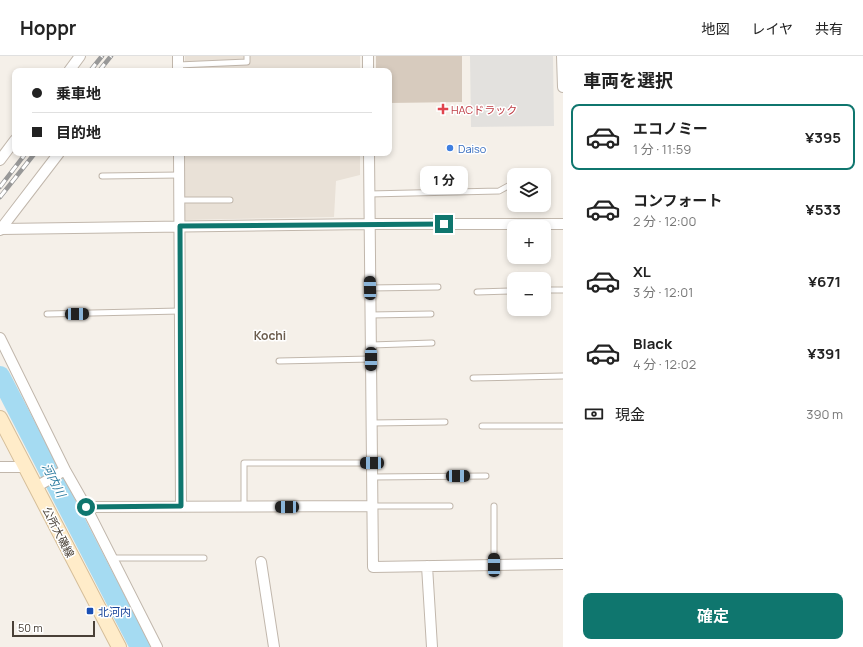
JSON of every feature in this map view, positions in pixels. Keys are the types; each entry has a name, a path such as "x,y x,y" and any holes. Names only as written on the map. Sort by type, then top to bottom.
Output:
{"main road":[{"name":"公所大磯線","path":"0,418 26,467 39,485 119,647"}],"street":[{"path":"71,68 80,56"},
{"path":"368,56 368,68"},
{"path":"562,56 563,87"},
{"path":"0,160 12,144"},
{"path":"1,229 57,156"},
{"path":"180,156 181,506"},
{"path":"369,156 373,567 563,564"},
{"path":"1,229 369,224 563,224"},
{"path":"0,338 64,470 86,507 157,647"},
{"path":"0,467 26,467"},
{"path":"39,485 64,470"},
{"path":"86,507 372,506"},
{"path":"261,562 274,647"},
{"path":"427,566 432,647"}],"lane":[{"path":"178,64 247,62 247,56"},
{"path":"102,176 180,175"},
{"path":"369,194 499,191 507,187"},
{"path":"180,200 230,200"},
{"path":"370,288 438,287"},
{"path":"551,290 563,290"},
{"path":"477,292 507,291"},
{"path":"47,314 181,311"},
{"path":"370,315 431,314"},
{"path":"371,345 432,344"},
{"path":"279,361 371,359"},
{"path":"473,378 563,376"},
{"path":"372,423 445,422"},
{"path":"482,426 563,426"},
{"path":"244,507 244,463 372,463"},
{"path":"372,477 486,476"},
{"path":"372,506 450,506"},
{"path":"494,506 494,565"},
{"path":"112,558 204,558"}],"shaded area":[{"path":"185,56 360,56 360,68 185,68"},
{"path":"470,56 553,56 554,126 471,127"},
{"path":"185,156 360,156 360,175 336,181 334,217 185,220"}],"building":[{"path":"376,56 462,56 462,102 392,103 392,68 376,68"}],"waterway":[{"name":"河内川","path":"0,376 140,647"}],"railway":[{"path":"92,68 102,56"},
{"path":"101,68 111,56"},
{"path":"0,187 24,156"},
{"path":"0,197 33,156"}],"place":[{"name":"HACドラック","path":"443,109"},
{"name":"Daiso","path":"450,148"},
{"name":"北河内","path":"90,611"}],"district":[{"name":"Kochi","path":"270,335"}],"route":[{"path":"86,507 181,506 180,226 444,224"}]}
